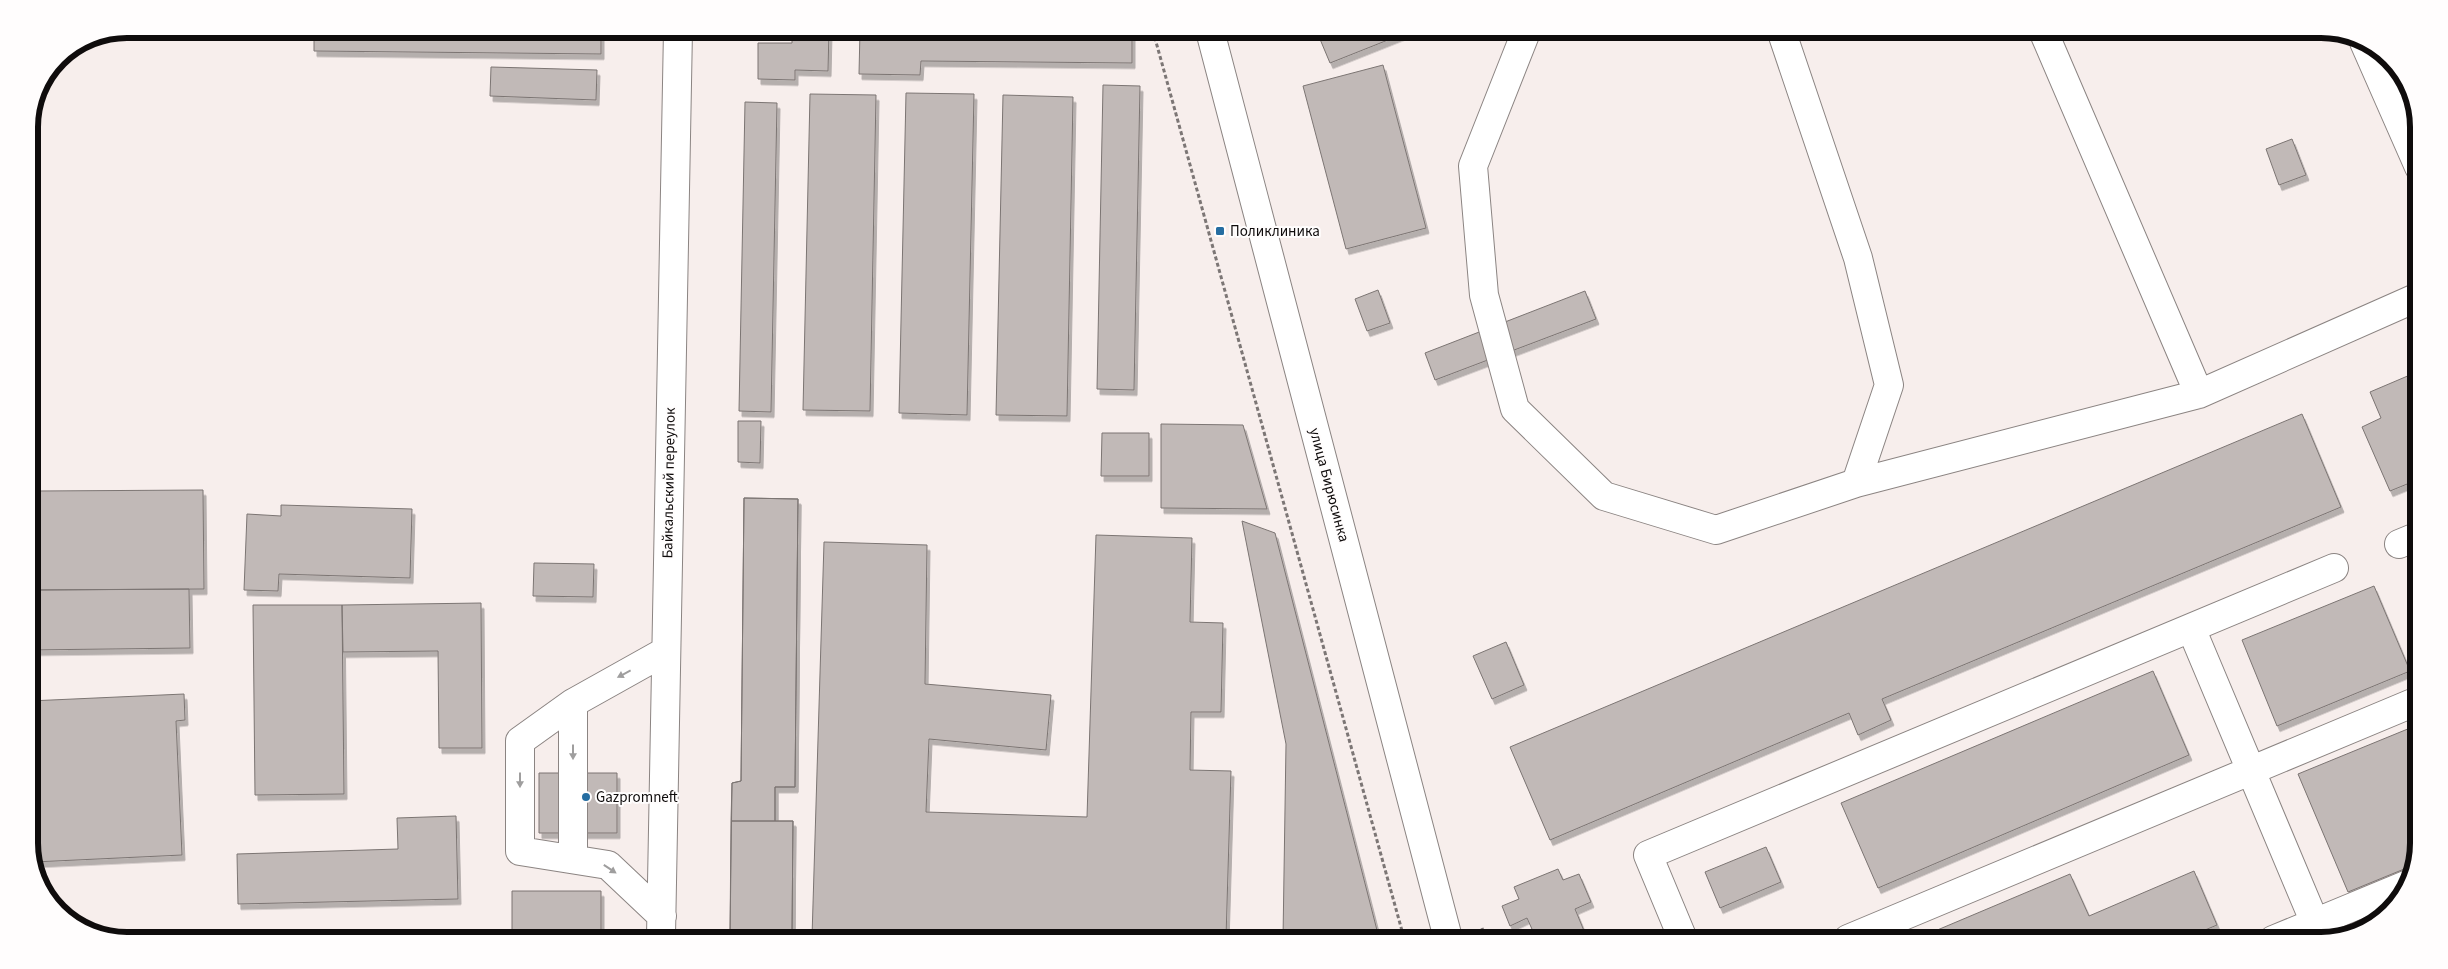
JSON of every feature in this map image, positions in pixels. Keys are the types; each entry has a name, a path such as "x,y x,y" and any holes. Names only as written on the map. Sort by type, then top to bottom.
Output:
{"main road":[{"name":"Байкальский переулок","path":"661,926 678,38"},
{"name":"улица Бирюсинка","path":"1212,38 1446,932"},
{"path":"1524,38 1473,166 1484,295 1515,409 1604,496 1716,530 1856,483 2199,394 2410,301"},
{"path":"1784,38 1858,258 1889,384 1856,483"},
{"path":"2046,38 2199,394"},
{"path":"2368,51 2410,147"},
{"path":"1680,932 1648,855 2334,568"},
{"path":"2191,628 2315,922"},
{"path":"661,926 608,865 520,851 520,741 573,703 666,651"},
{"path":"573,703 573,859"},
{"path":"1865,932 2410,704"},
{"path":"2292,932 2398,888"}],"path":[{"path":"1155,38 1402,932"}],"building":[{"path":"314,38 601,38 601,54 314,51"},
{"path":"792,38 829,38 828,71 795,70 795,80 758,79 758,43 792,43"},
{"path":"860,38 1132,38 1132,63 921,61 920,75 859,74"},
{"path":"1320,38 1393,38 1330,63"},
{"path":"1383,65 1426,228 1346,249 1303,86"},
{"path":"491,67 597,70 596,100 490,96"},
{"path":"1103,85 1140,86 1134,390 1097,389"},
{"path":"906,93 974,94 967,415 899,413"},
{"path":"810,94 876,95 870,411 803,410"},
{"path":"1003,95 1073,97 1067,416 996,415"},
{"path":"745,102 777,103 771,412 739,411"},
{"path":"2292,139 2306,175 2279,185 2266,149"},
{"path":"1378,290 1390,323 1367,331 1355,299"},
{"path":"1585,291 1596,319 1435,380 1425,353"},
{"path":"2410,375 2410,483 2390,491 2362,427 2381,418 2370,392"},
{"path":"2302,414 2341,507 1882,699 1891,720 1858,735 1849,713 1550,840 1510,747"},
{"path":"738,421 761,421 760,463 738,462"},
{"path":"1161,424 1243,425 1267,509 1161,508"},
{"path":"1102,433 1149,433 1149,476 1101,476"},
{"path":"203,490 204,589 38,590 38,491"},
{"path":"744,498 798,499 795,787 775,787 775,821 793,821 792,932 730,932 732,783 741,781"},
{"path":"744,498 798,499 795,787 775,787 775,821 731,821 732,783 741,781"},
{"path":"281,505 412,509 410,578 279,574 278,591 244,590 247,514 281,516"},
{"path":"1242,521 1275,533 1377,932 1283,932 1286,744"},
{"path":"1096,535 1192,538 1190,622 1223,623 1221,712 1191,712 1190,770 1231,771 1226,932 812,932 824,542 927,545 925,684 1051,695 1046,750 929,739 926,812 1087,817"},
{"path":"534,563 594,564 593,597 533,596"},
{"path":"2374,586 2410,671 2277,726 2242,640"},
{"path":"189,589 190,648 38,650 38,590"},
{"path":"481,603 482,748 439,748 438,651 343,652 342,605"},
{"path":"253,605 342,605 344,794 255,795"},
{"path":"1506,642 1524,685 1492,699 1473,656"},
{"path":"2153,671 2189,755 1878,888 1841,803"},
{"path":"184,694 185,720 176,721 182,855 40,862 38,854 38,701"},
{"path":"2410,728 2410,848 2407,868 2348,892 2298,774"},
{"path":"539,773 617,773 617,833 539,833"},
{"path":"456,816 458,899 238,904 237,854 398,849 397,818"},
{"path":"731,821 793,821 792,932 730,932"},
{"path":"1766,847 1781,882 1720,908 1705,872"},
{"path":"1558,869 1563,880 1579,874 1591,902 1575,909 1585,932 1533,932 1527,918 1510,926 1502,906 1519,899 1514,887"},
{"path":"2194,871 2217,925 2200,932 1933,932 2070,874 2089,916"},
{"path":"512,891 601,891 601,932 512,932"},
{"path":"2381,908 2355,925 2323,932"}],"place":[{"name":"Поликлиника","path":"1220,231"},
{"name":"Gazpromneft","path":"586,797"}]}
